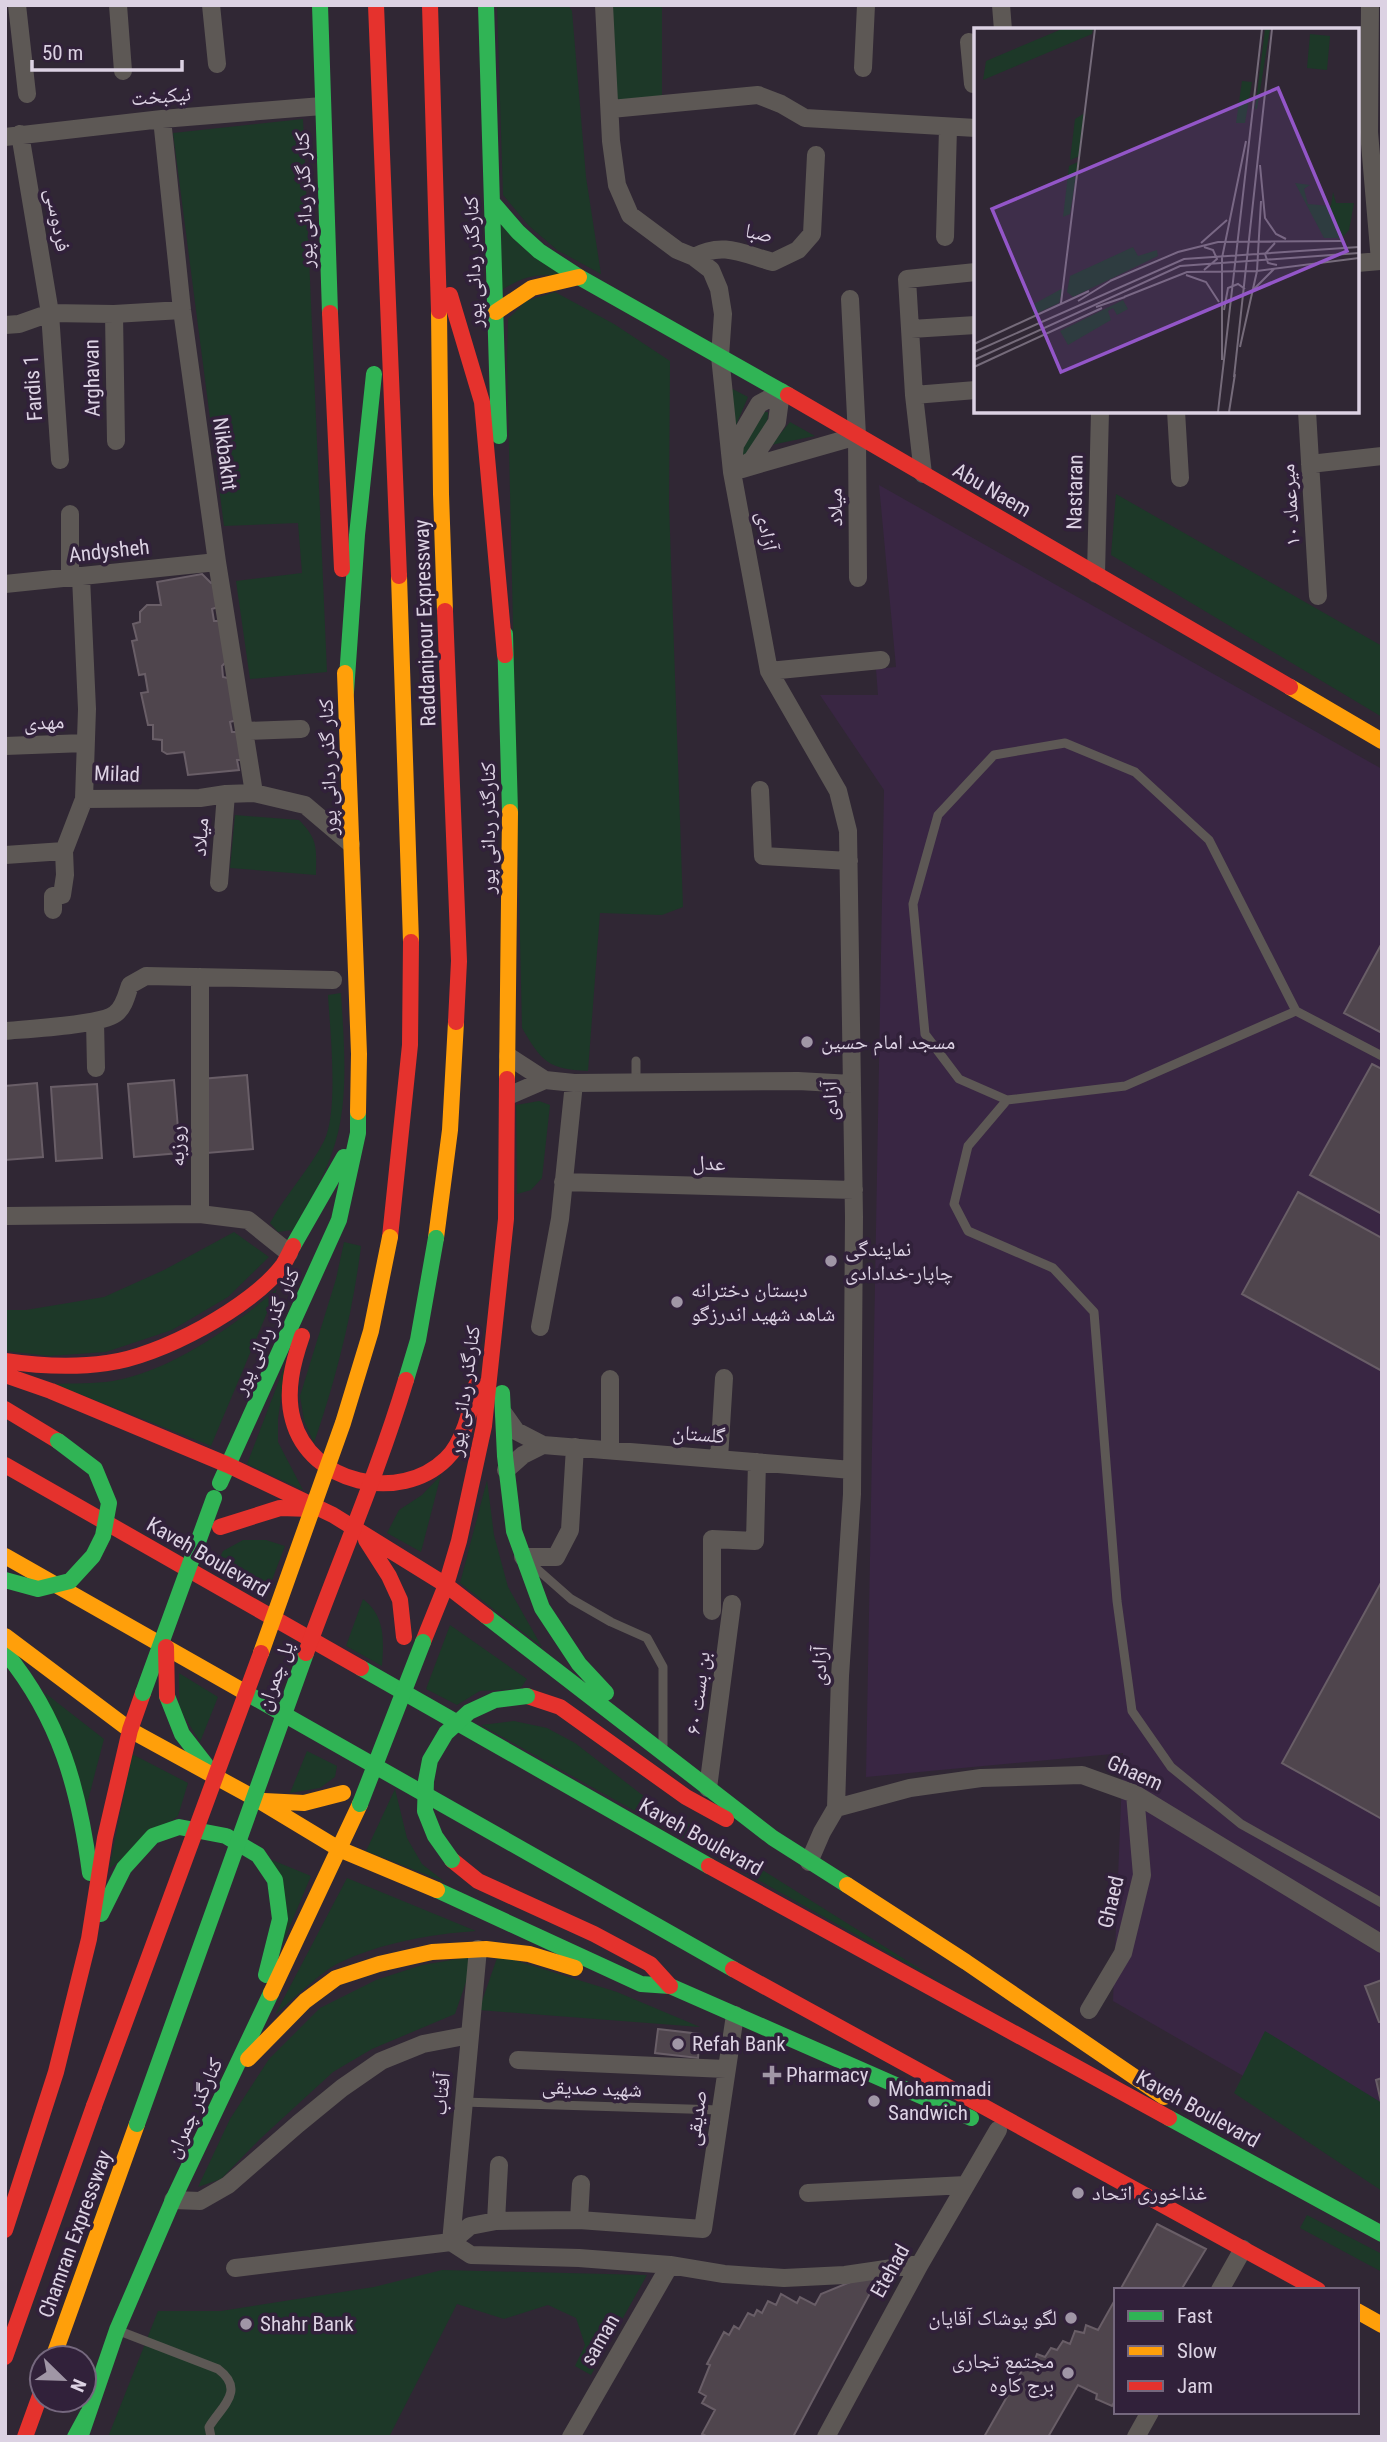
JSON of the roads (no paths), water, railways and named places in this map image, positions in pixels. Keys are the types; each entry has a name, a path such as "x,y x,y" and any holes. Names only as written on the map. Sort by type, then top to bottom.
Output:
{"main road":[{"name":"کنار گذر ردانی پور","path":"130,1730 214,1498 339,1220 358,1133 359,1054 320,5"},
{"name":"Raddanipour Expressway","path":"376,5 409,823 412,966 407,1086 398,1185 390,1237"},
{"name":"Raddanipour Expressway","path":"430,5 438,256 441,507 459,961 450,1130 436,1238"},
{"name":"کنارگذر ردانی پور","path":"387,1734 446,1585 459,1541 485,1426 506,1219 510,787 486,5"},
{"name":"Abu Naem","path":"492,202 517,232 539,251 579,277 720,356 1382,741"},
{"path":"438,256 482,402 505,655"},
{"path":"346,692 357,535 386,257"},
{"path":"496,312 532,288 579,277"},
{"path":"5,1361 50,1367 108,1363 158,1350 204,1327 248,1298 282,1266 358,1133"},
{"path":"339,1220 293,1364 290,1399 295,1429 308,1450 336,1473 378,1485 417,1479 449,1457 472,1407 506,1219"},
{"path":"506,1219 508,1272 501,1368 506,1469 514,1531 542,1608 579,1664 663,1754"},
{"name":"پل چمران","path":"94,2106 296,1560 371,1331 390,1237"},
{"name":"پل چمران","path":"137,2124 338,1563 389,1437 418,1340 436,1238"},
{"path":"5,1374 228,1465 321,1509 446,1585 774,1838 1072,2034 1292,2185"},
{"path":"5,1409 58,1441 95,1469 109,1503 103,1536 93,1556 70,1581 38,1588 5,1580"},
{"name":"Kaveh Boulevard","path":"5,1465 679,1849 1382,2234"},
{"path":"185,1574 220,1527 280,1508 321,1509"},
{"path":"361,1532 389,1576 400,1600 404,1637 400,1700"},
{"path":"5,1556 641,1919 1314,2288"},
{"path":"165,1630 167,1696 174,1722 190,1748 219,1779"},
{"path":"5,1636 130,1730 258,1800 339,1849 437,1890 641,1984 670,1986 998,2130 1106,2174"},
{"path":"5,1652 22,1670 43,1704 79,1798 90,1875 89,1939"},
{"path":"670,1986 650,1964 594,1934 478,1881 452,1860 435,1836 425,1811 426,1781 429,1760 446,1733 469,1712 495,1700 527,1696 560,1707 686,1797 809,1862"},
{"path":"5,2230 56,2072 89,1939 105,1838 130,1730"},
{"path":"258,1800 296,1805 320,1802 343,1793 363,1770 387,1734"},
{"name":"کنارگذر چمران","path":"78,2437 117,2330 173,2200 360,1804 387,1734"},
{"path":"89,1939 124,1868 153,1836 179,1827 226,1836 258,1855 275,1880 280,1919 267,1972 233,2074"},
{"path":"233,2074 304,2001 337,1978 379,1964 432,1952 478,1950 529,1954 587,1972 619,1972"},
{"name":"Chamran Expressway","path":"5,2357 94,2106"},
{"name":"Chamran Expressway","path":"58,2344 137,2124"},
{"path":"1359,2312 1382,2325"},
{"path":"25,2437 33,2414"}],"street":[{"path":"17,5 27,94"},
{"path":"118,5 123,71"},
{"path":"211,5 217,64"},
{"name":"آزادی","path":"604,5 611,141 617,185 629,215 677,250 694,257 712,270 719,289 723,314 720,356 732,472 769,671 838,791 848,831 854,1190 852,1469 836,1808 809,1862"},
{"path":"863,68 866,5"},
{"path":"1001,5 1003,28"},
{"path":"1359,263 1380,261 1369,132 1370,5"},
{"path":"970,42 973,72"},
{"path":"611,109 758,95 805,118 974,128"},
{"name":"نیکبخت","path":"13,136 162,119 322,106"},
{"name":"Nikbakht","path":"162,119 182,310 217,562 254,793"},
{"path":"945,237 948,128"},
{"name":"فردوسی","path":"13,136 50,313"},
{"name":"صبا","path":"694,257 720,247 773,262 798,250 812,234 816,155"},
{"path":"923,474 914,395 907,279 974,272"},
{"name":"میلاد","path":"850,299 857,436 859,578"},
{"path":"5,325 19,324 50,313 114,314 182,310"},
{"name":"Fardis 1","path":"50,313 61,460"},
{"name":"Arghavan","path":"114,314 116,441"},
{"path":"911,329 974,325"},
{"path":"914,395 974,390"},
{"path":"732,472 752,460 777,422 781,392"},
{"name":"Nastaran","path":"1096,574 1100,413"},
{"path":"1176,413 1180,478"},
{"name":"میرعماد ۱۰","path":"1307,413 1318,596"},
{"path":"732,472 857,436"},
{"path":"1310,464 1382,456"},
{"name":"Milad","path":"70,514 70,572 80,577 87,709 85,799 200,798 254,793 305,804 351,844"},
{"name":"Andysheh","path":"5,584 217,562"},
{"path":"769,671 881,660"},
{"path":"245,731 301,729"},
{"name":"مهدی","path":"5,746 85,743"},
{"path":"760,790 763,856 849,861"},
{"name":"میلاد","path":"219,883 226,794"},
{"path":"53,910 53,896 62,895 64,851 85,799"},
{"path":"5,855 64,851"},
{"path":"5,1031 95,1021 115,1015 125,1000 130,985 146,976 333,980"},
{"name":"روزبه","path":"200,977 200,1214"},
{"path":"95,1021 96,1068"},
{"path":"508,1056 545,1080 574,1083 798,1081 852,1084"},
{"path":"508,1096 545,1080"},
{"path":"540,1327 560,1219 574,1083"},
{"name":"عدل","path":"563,1182 854,1190"},
{"path":"5,1216 200,1214 248,1220 289,1253"},
{"path":"719,1459 724,1378"},
{"path":"610,1379 610,1450"},
{"path":"503,1412 516,1431 543,1445"},
{"path":"506,1469 523,1455 543,1445"},
{"name":"گلستان","path":"543,1445 852,1469"},
{"path":"523,1557 556,1557 570,1530 575,1447"},
{"path":"712,1611 712,1539 755,1541 757,1462"},
{"name":"بن بست ۶۰","path":"708,1788 732,1604"},
{"name":"Ghaem","path":"836,1808 911,1788 981,1778 1082,1775 1135,1794 1382,1944"},
{"name":"Ghaed","path":"1089,2010 1123,1952 1142,1875 1135,1794"},
{"name":"آفتاب","path":"451,2242 478,1950"},
{"name":"صدیقی","path":"579,2220 703,2229 735,2015"},
{"path":"173,2200 200,2201 229,2185 298,2124 381,2061 424,2044 470,2035"},
{"path":"519,2060 726,2069"},
{"name":"Etehad","path":"826,2437 920,2263 998,2130"},
{"path":"496,2221 499,2165"},
{"path":"235,2268 451,2242 470,2226 496,2221 579,2220 581,2184"},
{"path":"807,2193 966,2185"},
{"path":"451,2242 471,2255 579,2258 784,2278 845,2275 920,2263"},
{"path":"1221,2288 1243,2249"},
{"name":"saman","path":"571,2437 670,2265"},
{"path":"1136,2437 1149,2414"}],"lane":[{"path":"1296,1011 1125,1086 1007,1100 959,1079 925,1034 913,904 938,815 994,755 1065,743 1135,772 1209,840 1296,1011 1382,1056"},
{"path":"636,1061 636,1082"},
{"path":"1007,1100 968,1146 954,1204 968,1231 1053,1268 1094,1312 1117,1601 1132,1711 1171,1768 1241,1824 1382,1903"},
{"path":"523,1557 571,1599 611,1622 647,1638 663,1667 663,1754"},
{"name":"شهید صدیقی","path":"463,2102 720,2110"},
{"path":"117,2330 218,2369 224,2374 231,2385 231,2393 209,2427 211,2437"}],"place":[{"name":"مسجد امام حسین","path":"807,1042"},
{"name":"نمایندگی چاپار-خدادادی","path":"831,1261"},
{"name":"دبستان دخترانه شاهد شهید اندرزگو","path":"677,1302"},
{"name":"Refah Bank","path":"678,2044"},
{"name":"Pharmacy","path":"772,2075"},
{"name":"Mohammadi Sandwich","path":"874,2101"},
{"name":"غذاخوری اتحاد","path":"1078,2193"},
{"name":"لگو پوشاک آقایان","path":"1071,2318"},
{"name":"Shahr Bank","path":"246,2324"},
{"name":"مجتمع تجاری برج کاوه","path":"1068,2373"}]}
